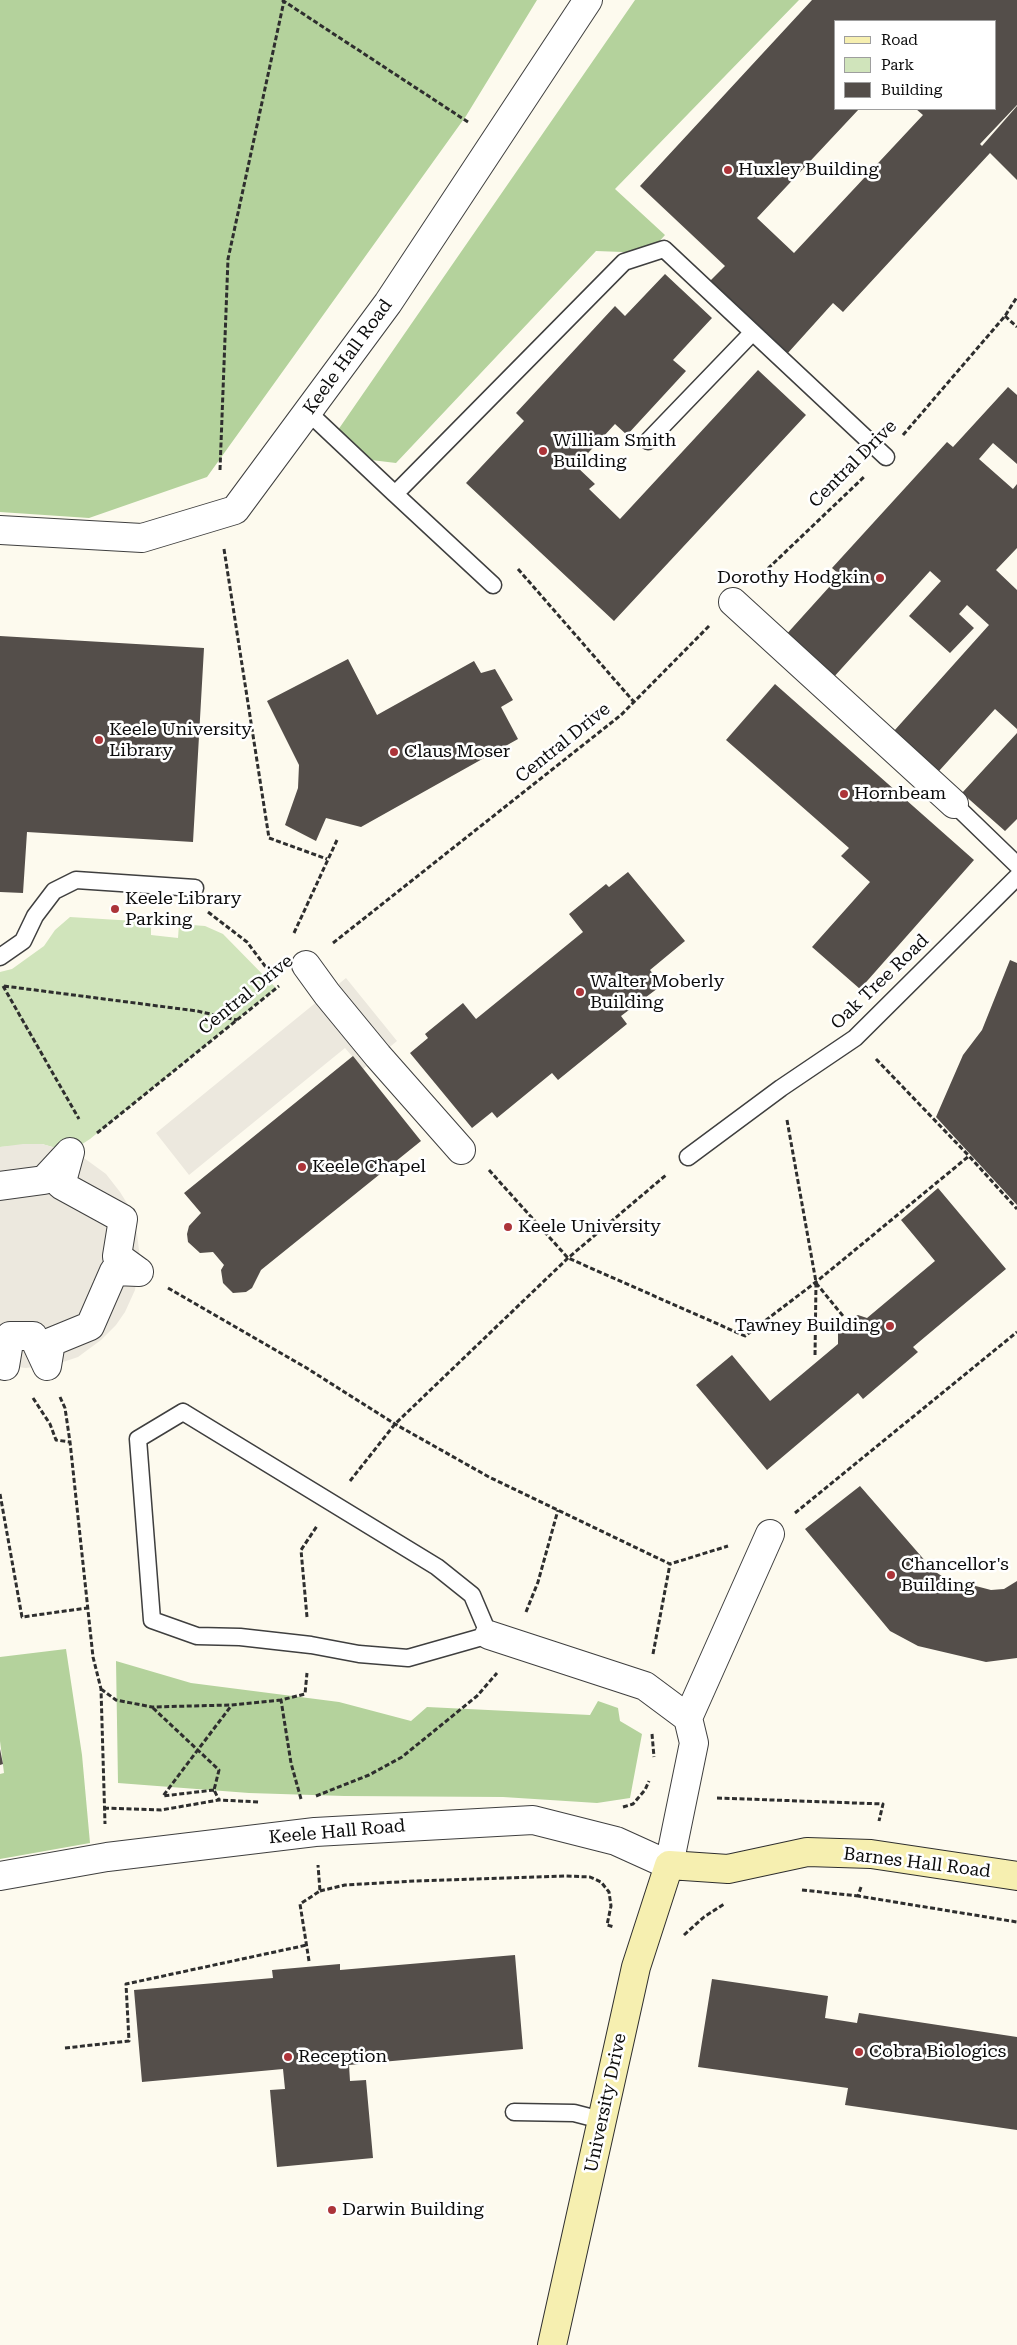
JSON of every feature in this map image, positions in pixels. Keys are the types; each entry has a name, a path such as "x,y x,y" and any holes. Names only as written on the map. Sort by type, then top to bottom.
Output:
{"street":[{"name":"Keele Hall Road","path":"0,530 142,538 234,510 388,303 588,0"},
{"path":"733,602 954,804"},
{"path":"293,964 326,994 378,1056 462,1150"},
{"path":"0,1186 44,1180 80,1145"},
{"path":"80,1145 61,1185 123,1218 117,1256 139,1272"},
{"path":"47,1366 51,1342 90,1326 114,1271 139,1272"},
{"path":"0,1350 5,1366 10,1336 33,1336 47,1366"},
{"path":"669,1865 694,1743 688,1718 770,1534"},
{"path":"489,1635 645,1686 688,1718"},
{"name":"Keele Hall Road","path":"0,1876 107,1857 315,1832 533,1820 616,1840 669,1865"},
{"name":"Barnes Hall Road","path":"669,1865 728,1869 807,1852 871,1854 1017,1876"},
{"name":"University Drive","path":"552,2345 636,1967 669,1865"}],"lane":[{"path":"395,494 624,262 664,249 886,457"},
{"path":"648,442 752,333"},
{"path":"308,412 493,584"},
{"path":"954,804 1017,865"},
{"name":"Oak Tree Road","path":"688,1157 781,1088 855,1038 1017,877"},
{"path":"0,957 23,941 35,916 54,891 76,880 195,888"},
{"path":"183,1412 333,1502 437,1567 472,1595 489,1635 408,1658 359,1654 311,1645 240,1637 197,1636 152,1620 138,1439 183,1412"},
{"path":"514,2112 574,2113 601,2120"}],"path":[{"path":"327,859 269,838 219,515 228,259 283,1 496,140"},
{"name":"Central Drive","path":"80,1145 237,1020 293,964 621,715 733,602 886,457 1004,316 1017,297"},
{"path":"1004,316 1017,327"},
{"path":"493,584 514,564 634,702"},
{"path":"292,937 336,840"},
{"path":"195,888 210,916 248,942 265,966 276,972 293,964"},
{"path":"0,981 80,1145"},
{"path":"3,986 197,1010 237,1020"},
{"path":"855,1038 969,1156 1017,1209"},
{"path":"781,1088 816,1282 815,1357"},
{"path":"462,1150 472,1152 568,1258 745,1336 816,1282 969,1156"},
{"path":"101,1689 116,1700 152,1707 231,1705 281,1700 304,1694 311,1645 301,1550 333,1502 395,1424 568,1258 688,1157"},
{"path":"139,1272 305,1367 395,1424 490,1477 670,1564 770,1534 1017,1332"},
{"path":"816,1282 843,1316"},
{"path":"47,1366 65,1408 87,1608 101,1689 107,1857"},
{"path":"28,1393 50,1424 56,1440 70,1442"},
{"path":"0,1494 22,1617 87,1608"},
{"path":"524,1617 538,1582 558,1510"},
{"path":"652,1661 670,1564"},
{"path":"295,1802 332,1791 402,1757 477,1696 501,1668"},
{"path":"281,1700 291,1764 302,1800"},
{"path":"214,1790 163,1796 231,1705"},
{"path":"152,1707 219,1770 214,1790 219,1800"},
{"path":"652,1728 654,1772 715,1798 883,1804"},
{"path":"104,1808 161,1810 219,1800 263,1802"},
{"path":"320,1891 346,1885 415,1881 565,1876 590,1877 600,1882 609,1892 611,1906 607,1925 676,1946 687,1931 704,1917 732,1900"},
{"path":"793,1889 858,1896"},
{"path":"300,1904 309,1961"},
{"path":"65,2048 129,2041 126,1984 307,1945"}],"green space":[{"path":"0,0 537,0 466,116 207,477 89,518 0,512"},
{"path":"635,0 799,0 615,189 665,235 649,253 596,251 396,463 363,459 338,430"},
{"path":"70,917 151,922 151,935 178,938 179,924 205,926 223,934 276,988 90,1139 70,1152 42,1144 0,1147 0,972 12,969 44,946 55,930"},
{"path":"66,1649 82,1755 90,1843 0,1859 0,1774 4,1773 0,1741 0,1657"},
{"path":"116,1661 191,1683 339,1702 411,1721 427,1707 590,1715 598,1701 618,1708 620,1721 642,1734 630,1798 597,1803 503,1797 344,1796 249,1793 118,1783"}],"shaded area":[{"path":"346,978 397,1041 363,1069 345,1048 189,1175 156,1133"},
{"path":"42,1144 70,1152 84,1158 106,1174 130,1208 136,1226 140,1258 135,1290 125,1312 116,1325 101,1340 78,1357 60,1363 26,1368 0,1365 0,1147"}],"building":[{"name":"Huxley Building","path":"812,0 1017,0 1017,105 980,144 982,146 1017,106 1017,180 990,153 843,312 833,303 787,354 709,282 725,266 640,186","holes":["834,20 997,20 997,110 917,110 923,115 794,253 757,218 858,110 834,110"]},
{"name":"William Smith Building","path":"665,274 712,318 673,360 686,371 627,435 615,424 576,466 595,484 589,489 620,519 758,370 806,415 614,621 466,483 524,421 516,413 615,306 625,316"},
{"name":"Dorothy Hodgkin","path":"1008,387 1017,395 1017,464 993,443 979,459 1013,489 1017,484 1017,548 996,570 1017,590 1017,729 995,709 939,771 894,731 989,625 967,605 959,614 974,628 950,653 909,616 941,581 930,571 832,679 784,637 840,575 832,568 947,442 953,447"},
{"name":"Keele University Library","path":"0,636 204,648 193,842 27,832 23,893 0,892"},
{"name":"Claus Moser","path":"348,659 377,715 474,661 481,673 495,669 513,700 501,707 518,739 361,827 326,818 316,841 285,825 298,788 299,765 267,701"},
{"name":"Hornbeam","path":"775,684 974,860 860,989 812,947 870,882 841,856 849,848 726,740"},
{"path":"1017,733 1017,819 1005,831 962,793"},
{"name":"Walter Moberly Building","path":"628,872 685,941 650,970 662,985 621,1016 627,1024 558,1080 552,1073 497,1118 492,1112 472,1128 410,1053 428,1038 425,1034 463,1003 476,1019 583,932 569,914 606,884 609,887"},
{"path":"1010,960 1017,963 1017,1205 936,1117 963,1055 982,1030"},
{"name":"Keele Chapel","path":"353,1056 421,1141 261,1270 252,1288 246,1292 233,1293 223,1283 221,1270 224,1265 213,1252 200,1253 188,1242 189,1226 201,1213 184,1193"},
{"name":"Tawney Building","path":"938,1188 1006,1269 913,1347 918,1352 863,1399 858,1393 767,1470 696,1385 732,1355 770,1401 838,1344 838,1331 845,1321 858,1315 867,1318 935,1261 901,1220"},
{"name":"Chancellor's Building","path":"860,1486 934,1571 945,1578 991,1590 1004,1589 1017,1581 1017,1658 986,1662 918,1646 890,1631 805,1529"},
{"path":"0,1749 3,1764 0,1765"},
{"name":"Reception","path":"515,1955 523,2049 349,2065 350,2081 366,2080 373,2158 277,2167 270,2090 285,2089 283,2069 142,2082 134,1990 273,1978 272,1970 340,1964 340,1970"},
{"name":"Cobra Biologics","path":"712,1979 828,1996 825,2018 857,2023 859,2013 1017,2037 1017,2130 845,2105 848,2088 698,2067"}],"place":[{"name":"Huxley Building","path":"728,170"},
{"name":"William Smith Building","path":"543,451"},
{"name":"Dorothy Hodgkin","path":"880,578"},
{"name":"Keele University Library","path":"99,740"},
{"name":"Claus Moser","path":"394,752"},
{"name":"Hornbeam","path":"844,794"},
{"name":"Keele Library Parking","path":"115,909"},
{"name":"Walter Moberly Building","path":"580,992"},
{"name":"Keele Chapel","path":"302,1167"},
{"name":"Keele University","path":"508,1227"},
{"name":"Tawney Building","path":"890,1326"},
{"name":"Chancellor's Building","path":"891,1575"},
{"name":"Cobra Biologics","path":"859,2052"},
{"name":"Reception","path":"288,2057"},
{"name":"Darwin Building","path":"332,2210"}]}
